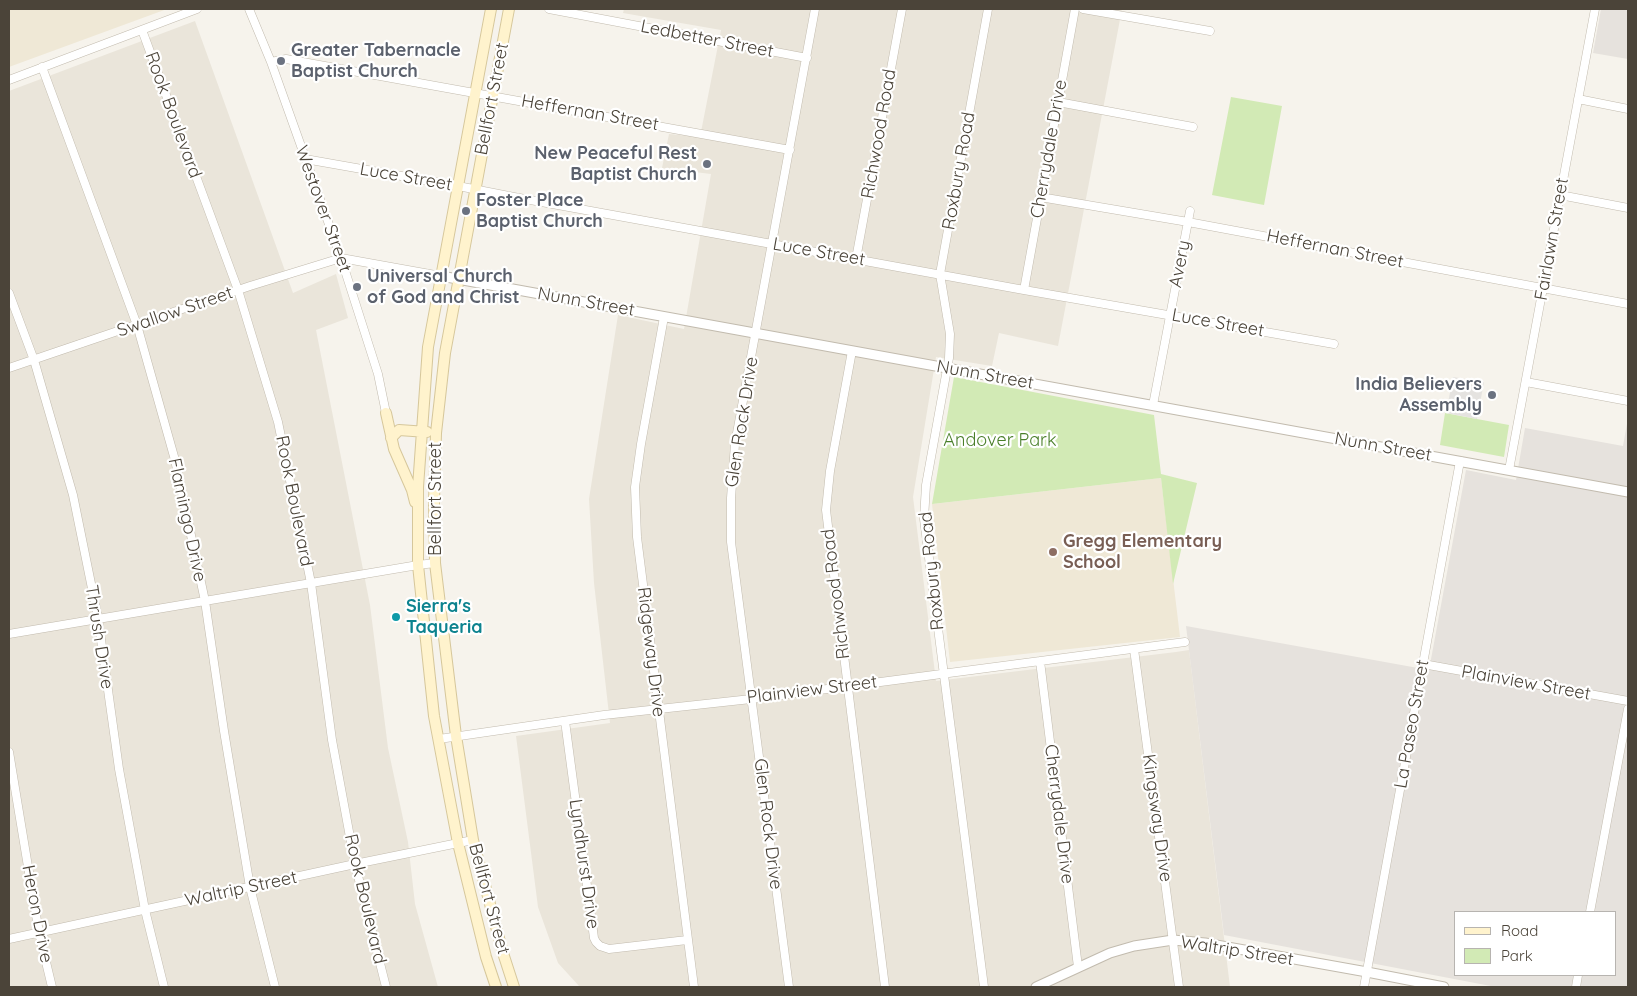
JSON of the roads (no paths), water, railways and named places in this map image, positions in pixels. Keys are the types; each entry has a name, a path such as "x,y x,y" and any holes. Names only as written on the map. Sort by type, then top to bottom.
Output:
{"main road":[{"name":"Bellfort Street","path":"491,9 428,347 418,487 418,564 434,716 458,843 486,957 496,987"},
{"name":"Bellfort Street","path":"509,9 445,353 436,433 434,502 435,563 456,736 473,840 514,987"},
{"path":"386,413 393,422 404,430"},
{"path":"386,413 391,438 412,490 418,514"},
{"path":"391,438 395,433 404,430 436,433"},
{"path":"486,957 503,953"}],"street":[{"path":"9,80 197,9"},
{"name":"Westover Street","path":"249,9 271,62 341,258 378,374 386,413"},
{"name":"Ledbetter Street","path":"549,9 807,58"},
{"name":"Glen Rock Drive","path":"789,987 730,542 731,498 735,444 815,9"},
{"name":"Richwood Road","path":"856,259 902,9"},
{"name":"Roxbury Road","path":"984,987 924,519 926,485 950,358 950,334 940,274 988,9"},
{"name":"Cherrydale Drive","path":"1024,290 1075,9"},
{"path":"1083,9 1210,31"},
{"name":"Fairlawn Street","path":"1509,470 1595,9"},
{"name":"Rook Boulevard","path":"142,30 238,290 278,422 311,583 332,740 355,864 386,987"},
{"name":"Heffernan Street","path":"271,62 286,59 790,150"},
{"name":"Flamingo Drive","path":"42,67 137,325 175,460 205,601 250,887 275,987"},
{"path":"1578,98 1628,109"},
{"path":"1058,102 1193,127"},
{"name":"Luce Street","path":"305,159 1024,290 1334,344"},
{"path":"1560,195 1628,208"},
{"name":"Heffernan Street","path":"1040,197 1188,222 1628,304"},
{"name":"Avery","path":"1154,406 1190,211"},
{"name":"Swallow Street","path":"9,368 238,290 341,258"},
{"name":"Nunn Street","path":"341,258 1628,492"},
{"name":"Thrush Drive","path":"9,293 34,360 73,495 98,618 119,769 145,910 164,987"},
{"name":"Ridgeway Drive","path":"664,316 635,487 636,537 694,987"},
{"name":"Richwood Road","path":"852,351 830,471 826,510 885,987"},
{"path":"1526,382 1628,400"},
{"name":"La Paseo Street","path":"1364,987 1460,461"},
{"path":"9,634 418,564 435,563"},
{"name":"Plainview Street","path":"439,738 1185,642"},
{"name":"Kingsway Drive","path":"1134,649 1179,987"},
{"name":"Cherrydale Drive","path":"1040,661 1078,967"},
{"name":"Plainview Street","path":"1423,664 1628,701"},
{"path":"1590,911 1628,709"},
{"name":"Lyndhurst Drive","path":"565,721 596,942 600,946 609,949 687,940"},
{"name":"Heron Drive","path":"9,752 39,933 52,987"},
{"name":"Waltrip Street","path":"9,939 473,840"},
{"name":"Waltrip Street","path":"1036,987 1110,953 1134,946 1173,940 1205,943 1444,987"}],"place":[{"name":"Greater Tabernacle Baptist Church","path":"281,61"},
{"name":"New Peaceful Rest Baptist Church","path":"707,164"},
{"name":"Foster Place Baptist Church","path":"466,211"},
{"name":"Universal Church of God and Christ","path":"357,287"},
{"name":"India Believers Assembly","path":"1492,395"},
{"name":"Gregg Elementary School","path":"1053,552"},
{"name":"Sierra's Taqueria","path":"396,617"}],"park label":[{"name":"Andover Park","path":"1000,441"}]}
